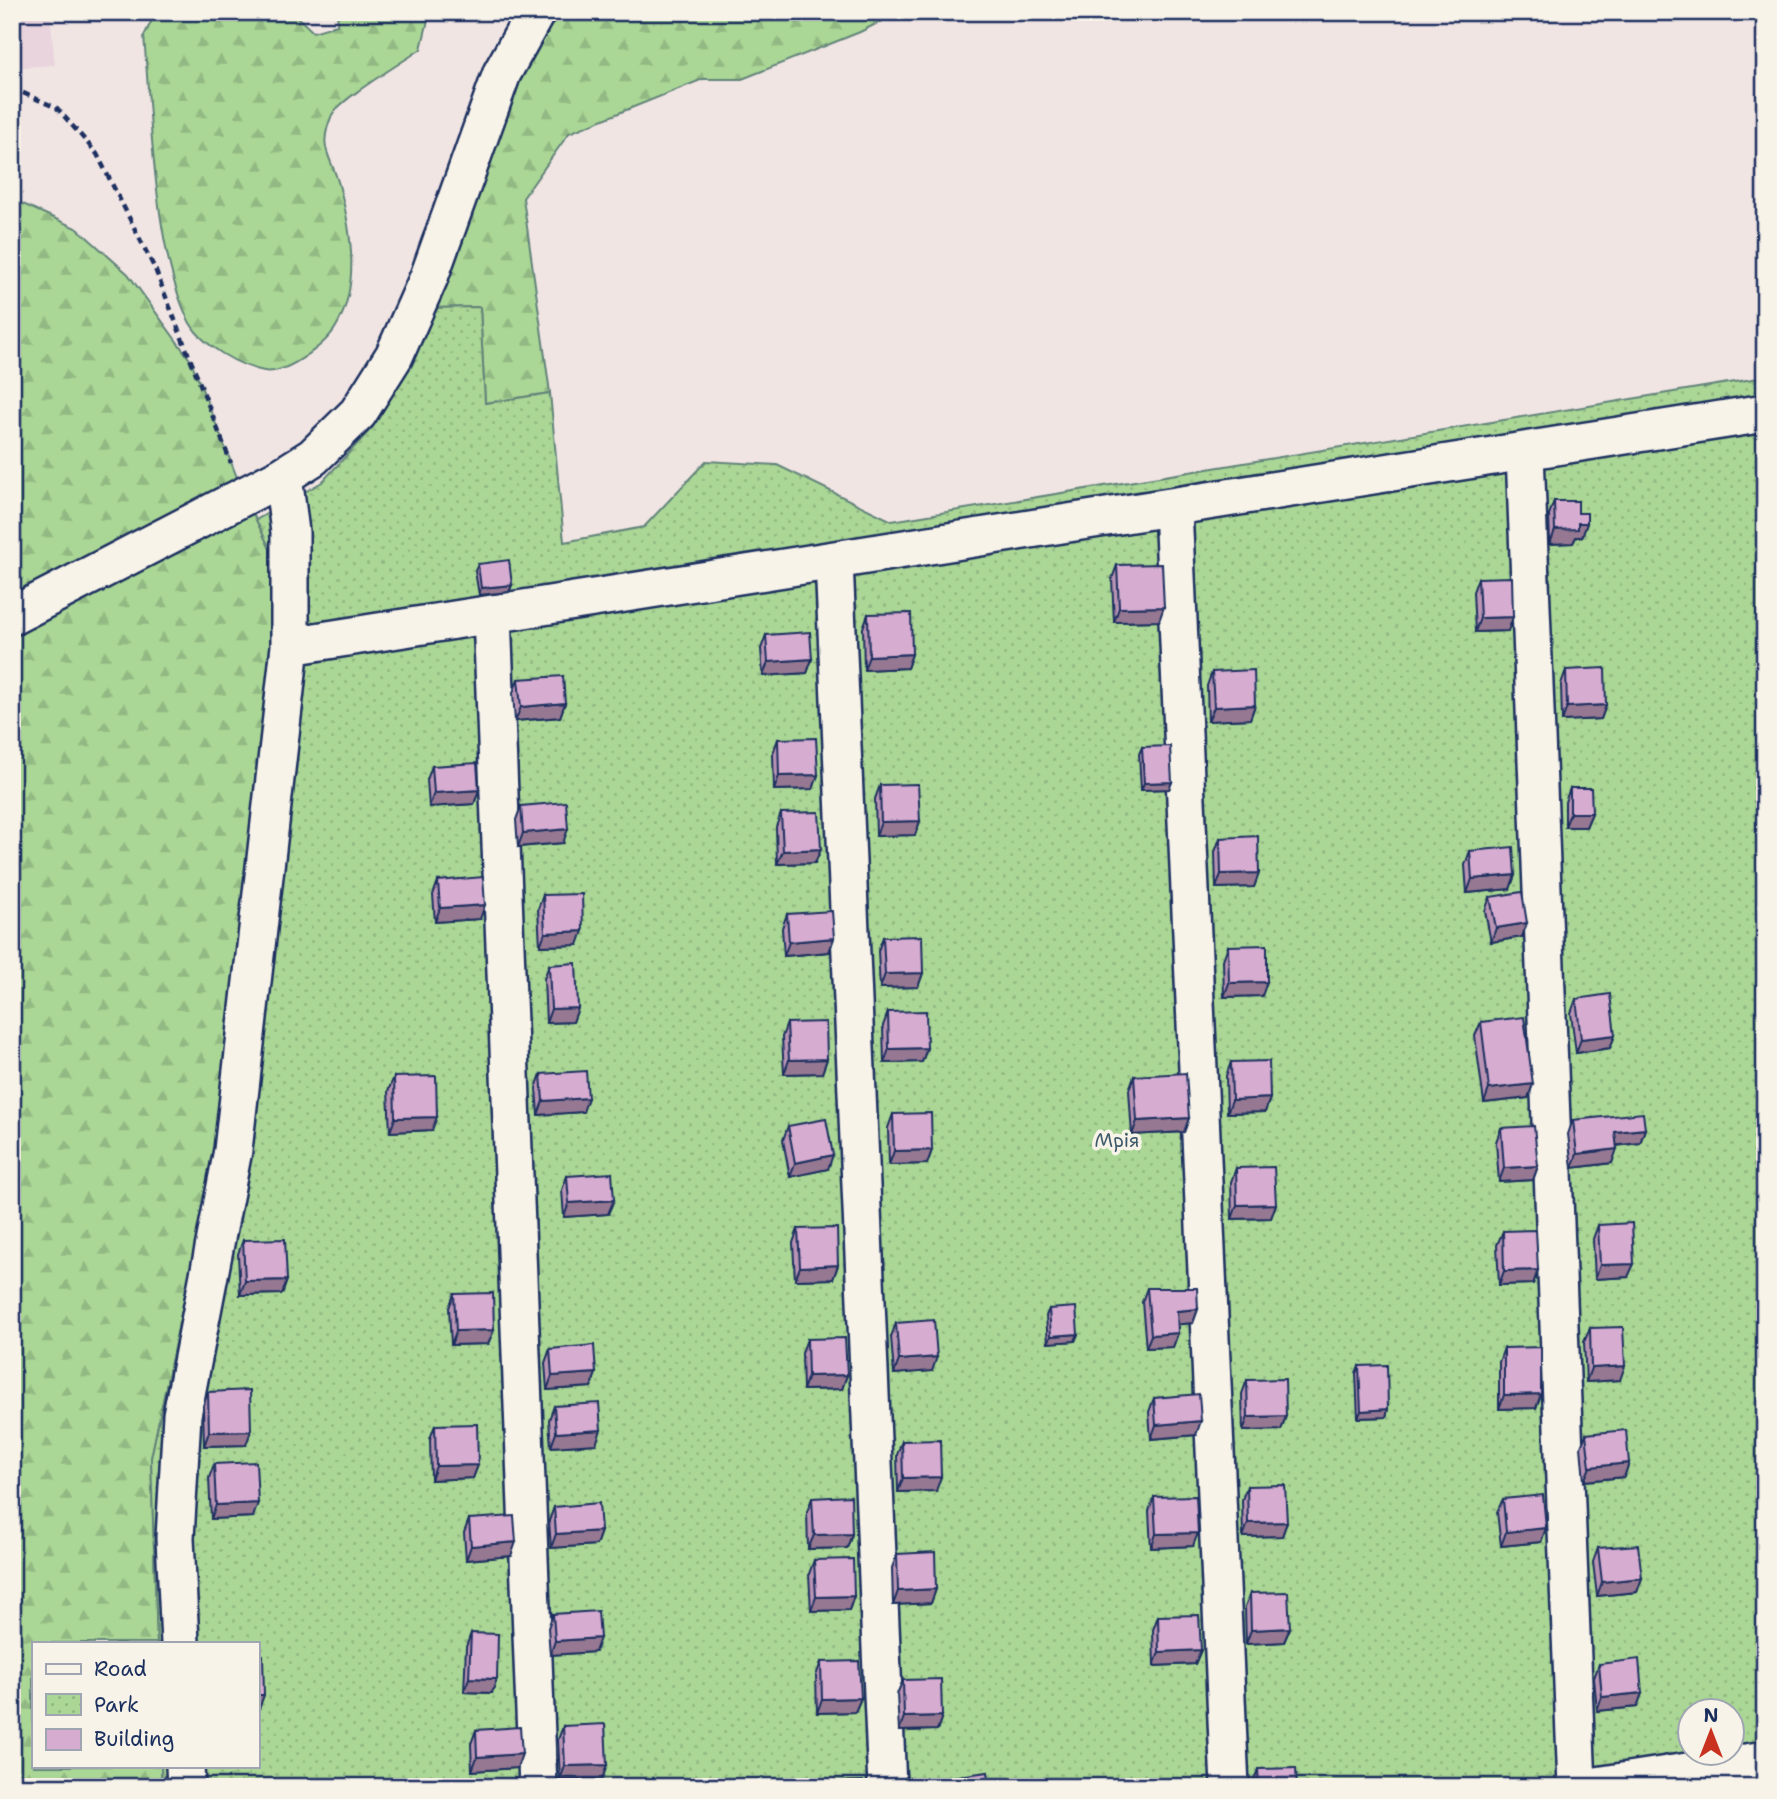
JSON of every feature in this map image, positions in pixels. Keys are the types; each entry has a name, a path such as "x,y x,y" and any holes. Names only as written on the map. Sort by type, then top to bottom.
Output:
{"street":[{"path":"12,616 283,476 313,457 358,413 394,356 429,277 502,73 536,12"},
{"path":"290,646 1765,413"},
{"path":"1525,453 1577,1787"},
{"path":"180,1642 175,1538 182,1415 233,1150 290,646 290,532 283,476"},
{"path":"1173,508 1230,1787"},
{"path":"834,561 887,1787"},
{"path":"492,615 538,1787"},
{"path":"1590,1787 1765,1760"},
{"path":"186,1768 186,1787"}],"path":[{"path":"12,88 57,108 97,154 155,269 244,495"}],"shaded area":[{"path":"12,12 50,12 55,65 12,68"}],"green space":[{"path":"156,12 287,12 293,13 313,32 337,25 338,12 430,12 421,49 359,91 332,115 326,144 339,185 350,238 349,292 332,333 305,357 283,368 264,371 254,368 233,360 213,347 190,323 178,294 161,223 149,104 144,36"},
{"path":"553,12 885,12 886,19 742,79 703,79 569,133 523,198 550,393 485,403 480,307 433,308 496,126"},
{"path":"12,199 78,229 128,274 191,361 244,495 281,571 217,1143 151,1458 157,1642 32,1642 32,1768 161,1768 162,1787 12,1787"},
{"name":"Мрія","path":"480,307 485,403 550,393 564,542 644,527 706,461 777,465 892,521 1765,377 1765,1787 162,1787 161,1768 259,1768 259,1642 157,1642 151,1458 217,1143 281,571 256,520 322,482 373,427 433,308"}],"building":[{"path":"1554,501 1578,501 1578,513 1587,513 1587,523 1578,523 1578,529 1555,530"},
{"path":"509,560 512,585 481,588 478,564"},
{"path":"1162,564 1164,607 1119,608 1117,565"},
{"path":"1512,577 1513,617 1480,618 1478,578"},
{"path":"911,613 912,654 869,656 868,614"},
{"path":"810,632 812,659 768,662 766,635"},
{"path":"1605,668 1606,705 1567,707 1566,670"},
{"path":"1254,670 1255,705 1214,707 1212,672"},
{"path":"563,676 565,703 521,707 518,679"},
{"path":"816,738 818,775 779,776 778,739"},
{"path":"1170,746 1172,782 1144,783 1142,747"},
{"path":"477,763 479,790 434,793 432,766"},
{"path":"918,784 920,821 881,822 880,785"},
{"path":"1570,788 1591,788 1592,813 1570,813"},
{"path":"566,802 568,829 523,833 521,806"},
{"path":"819,812 821,849 783,851 781,813"},
{"path":"1258,836 1259,873 1221,874 1220,838"},
{"path":"1513,847 1515,875 1472,879 1470,851"},
{"path":"483,877 485,905 440,908 438,881"},
{"path":"1522,892 1527,923 1496,928 1490,897"},
{"path":"582,894 583,931 545,933 543,895"},
{"path":"832,911 834,938 789,942 787,914"},
{"path":"922,936 923,973 885,974 883,937"},
{"path":"1267,945 1267,982 1229,983 1228,946"},
{"path":"576,963 578,1008 551,1009 549,965"},
{"path":"1610,994 1615,1035 1581,1039 1576,999"},
{"path":"926,1011 927,1048 889,1049 888,1012"},
{"path":"1524,1017 1533,1084 1489,1089 1481,1022"},
{"path":"826,1022 827,1059 789,1060 787,1023"},
{"path":"1269,1061 1270,1098 1232,1100 1231,1062"},
{"path":"586,1071 588,1098 543,1101 541,1074"},
{"path":"1186,1073 1189,1118 1137,1121 1134,1076"},
{"path":"436,1076 437,1117 395,1118 394,1077"},
{"path":"931,1113 932,1150 894,1151 893,1114"},
{"path":"1643,1113 1645,1129 1615,1132 1617,1149 1577,1154 1573,1120"},
{"path":"826,1119 833,1155 795,1163 788,1126"},
{"path":"1534,1126 1538,1166 1504,1168 1501,1128"},
{"path":"1274,1167 1276,1204 1237,1205 1236,1168"},
{"path":"612,1173 614,1200 569,1203 567,1176"},
{"path":"1632,1223 1634,1264 1600,1265 1598,1225"},
{"path":"837,1228 838,1265 800,1267 798,1229"},
{"path":"1536,1230 1538,1270 1504,1271 1503,1231"},
{"path":"285,1239 287,1280 245,1281 243,1240"},
{"path":"1147,1288 1197,1288 1198,1309 1177,1311 1178,1333 1151,1335"},
{"path":"493,1293 494,1330 456,1331 454,1294"},
{"path":"1076,1307 1078,1334 1051,1336 1049,1309"},
{"path":"934,1320 937,1357 899,1360 896,1323"},
{"path":"1623,1327 1625,1366 1591,1368 1590,1328"},
{"path":"845,1338 847,1375 808,1376 807,1339"},
{"path":"594,1345 596,1373 552,1376 550,1349"},
{"path":"1541,1347 1541,1394 1504,1395 1504,1348"},
{"path":"1387,1365 1388,1409 1361,1411 1359,1366"},
{"path":"1285,1379 1286,1416 1248,1417 1247,1380"},
{"path":"250,1390 251,1431 209,1432 208,1392"},
{"path":"1199,1394 1201,1421 1156,1425 1154,1398"},
{"path":"599,1403 601,1430 556,1433 554,1406"},
{"path":"477,1424 478,1465 436,1466 435,1425"},
{"path":"1626,1430 1629,1463 1590,1467 1586,1434"},
{"path":"940,1440 941,1477 903,1478 902,1441"},
{"path":"256,1462 258,1503 216,1505 214,1464"},
{"path":"1285,1485 1287,1522 1248,1523 1247,1486"},
{"path":"1543,1495 1546,1528 1506,1532 1503,1499"},
{"path":"851,1496 852,1534 814,1535 812,1498"},
{"path":"1196,1496 1198,1533 1156,1534 1154,1497"},
{"path":"599,1503 601,1531 556,1534 554,1507"},
{"path":"514,1516 516,1542 471,1546 469,1519"},
{"path":"1638,1545 1642,1578 1602,1582 1598,1548"},
{"path":"935,1552 936,1589 898,1591 897,1554"},
{"path":"853,1559 854,1596 816,1597 814,1560"},
{"path":"1288,1592 1290,1628 1251,1630 1250,1593"},
{"path":"598,1611 600,1638 555,1641 553,1614"},
{"path":"1199,1615 1201,1650 1159,1652 1158,1616"},
{"path":"471,1633 498,1634 497,1679 469,1678"},
{"path":"259,1655 263,1655 264,1695 259,1695"},
{"path":"1639,1659 1642,1693 1602,1697 1599,1664"},
{"path":"859,1661 861,1698 822,1699 821,1662"},
{"path":"941,1679 942,1716 904,1717 903,1680"},
{"path":"605,1724 607,1765 565,1766 563,1726"},
{"path":"520,1727 522,1754 477,1757 476,1730"},
{"path":"1296,1768 1297,1787 1259,1787 1258,1769"},
{"path":"988,1772 990,1787 953,1787 951,1777"},
{"path":"863,1781 863,1787 824,1787 824,1782"},
{"path":"1214,1784 1215,1787 1174,1787 1174,1786"}]}
